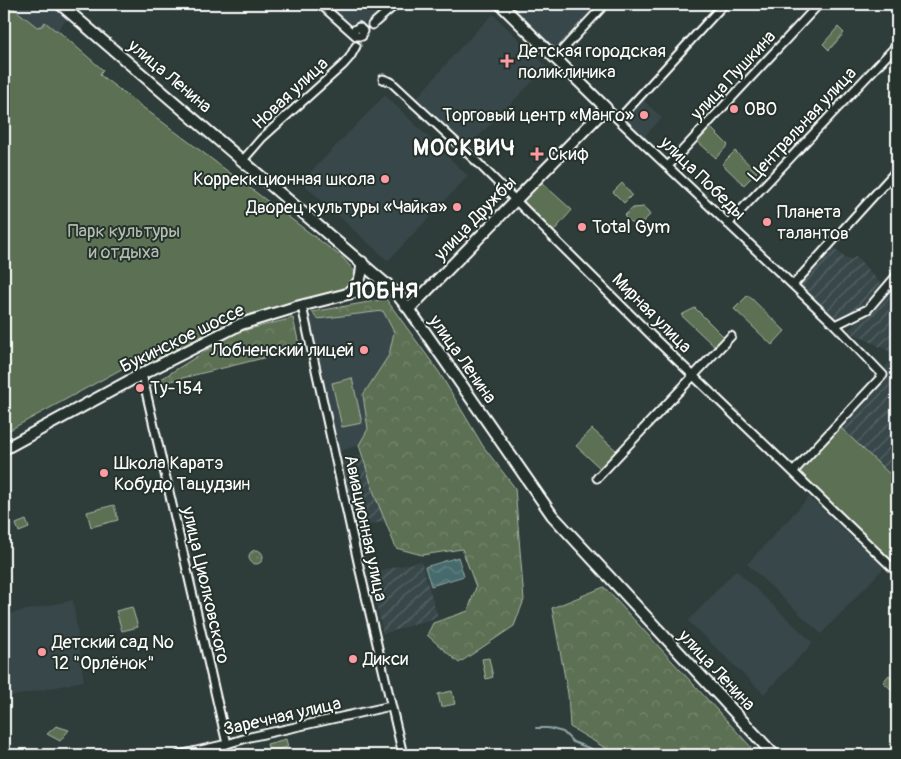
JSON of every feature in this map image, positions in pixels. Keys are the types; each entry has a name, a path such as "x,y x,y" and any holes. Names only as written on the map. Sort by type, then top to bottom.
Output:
{"main road":[{"name":"улица Ленина","path":"60,4 387,284 409,309 552,515 774,755"},
{"name":"улица Победы","path":"500,4 606,108"},
{"name":"улица Дружбы","path":"409,309 606,108"},
{"path":"348,294 362,276 362,262"},
{"name":"Букинское шоссе","path":"4,449 142,374 241,324 387,284"}],"street":[{"path":"320,4 341,22 359,32 372,25 396,4"},
{"path":"554,58 605,4"},
{"path":"619,119 724,4"},
{"name":"улица Пушкина","path":"668,166 819,4"},
{"name":"Новая улица","path":"243,160 262,138 343,65 356,46 359,32"},
{"name":"Центральная улица","path":"728,224 897,45"},
{"name":"Мирная улица","path":"383,79 391,82 897,572"},
{"name":"улица Победы","path":"606,108 835,325 883,376 794,472"},
{"path":"793,285 897,170"},
{"path":"835,325 868,309 897,275"},
{"name":"Авиационная улица","path":"302,306 403,755"},
{"path":"597,478 731,336"},
{"name":"улица Циолковского","path":"142,374 227,744"},
{"name":"Заречная улица","path":"180,755 250,737 391,706"}],"shaded area":[{"path":"8,4 50,4 67,19 58,30 42,26 37,27"},
{"path":"323,4 386,4 389,6 373,20 358,25 345,21"},
{"path":"507,4 600,4 556,50"},
{"path":"493,14 547,67 468,147 416,99 459,49"},
{"name":"Корреккционная школа","path":"385,95 468,176 388,261 301,182"},
{"name":"Торговый центр «Манго»","path":"640,97 662,118 643,138 622,118"},
{"path":"832,246 846,259 851,260 856,256 882,285 841,328 800,288 802,279"},
{"path":"897,279 897,355 848,331"},
{"name":"Лобненский лицей","path":"374,303 397,321 432,379 367,443 336,452 307,316"},
{"path":"897,355 897,481 841,428 889,373 885,367"},
{"path":"365,455 385,521 355,528 342,460"},
{"path":"809,497 884,568 821,634 747,564"},
{"path":"421,561 438,617 383,634 369,573"},
{"path":"736,570 813,643 764,694 688,621"},
{"name":"Детский сад № 12 \"Орлёнок\"","path":"4,596 8,614 73,600 84,681 4,698"}],"green space":[{"name":"Парк культуры и отдыха","path":"4,4 8,4 37,27 42,26 45,22 57,30 103,70 100,75 343,258 356,273 356,279 347,290 242,317 141,368 140,359 4,433"},
{"path":"838,27 844,33 829,50 823,44"},
{"path":"710,127 728,145 716,158 697,141"},
{"path":"735,151 757,172 744,185 722,164"},
{"path":"541,182 572,210 552,233 521,202"},
{"path":"622,183 632,195 624,203 613,192"},
{"path":"644,207 650,215 636,228 624,216 633,208"},
{"path":"748,295 785,331 772,345 734,309"},
{"path":"386,299 439,372 483,446 515,488 524,600 514,626 459,663 427,635 433,623 468,611 476,587 462,549 422,555 396,548 375,496 359,445 368,429 363,395 389,355 394,332 383,311 317,319 312,312"},
{"path":"695,308 724,337 715,347 681,315"},
{"path":"293,318 300,349 150,386 234,333"},
{"path":"352,378 362,423 342,427 332,383"},
{"path":"841,428 897,481 897,554 891,561 798,473"},
{"path":"592,429 618,452 601,469 576,446"},
{"path":"114,505 118,520 91,527 87,512"},
{"path":"26,520 29,528 19,532 16,524"},
{"path":"253,550 259,550 263,557 259,564 253,564 249,560 249,554"},
{"path":"604,587 751,747 746,751 750,755 617,755 570,727 568,694 552,608"},
{"path":"132,607 138,627 122,631 116,611"},
{"path":"489,658 493,677 486,679 482,659"},
{"path":"889,675 897,682 892,690 883,682"},
{"path":"452,691 455,704 441,707 438,694"},
{"path":"56,726 69,730 60,741 47,734"},
{"path":"286,739 288,747 269,752 267,744"}],"water":[{"path":"458,557 464,576 431,586 425,567"}],"waterway":[{"name":"ЛОБНЯ","path":"536,728 548,728 563,732 573,742 607,755"}],"place":[{"name":"Детская городская поликлиника","path":"507,61"},
{"name":"ОВО","path":"734,109"},
{"name":"Торговый центр «Манго»","path":"644,115"},
{"name":"Скиф","path":"537,154"},
{"name":"Корреккционная школа","path":"385,179"},
{"name":"Дворец культуры «Чайка»","path":"457,207"},
{"name":"Планета талантов","path":"767,222"},
{"name":"Total Gym","path":"582,227"},
{"name":"Лобненский лицей","path":"364,350"},
{"name":"Ту-154","path":"140,388"},
{"name":"Школа Каратэ Кобудо Тацудзин","path":"104,473"},
{"name":"Детский сад № 12 \"Орлёнок\"","path":"42,652"},
{"name":"Дикси","path":"353,659"}],"district":[{"name":"МОСКВИЧ","path":"464,147"},
{"name":"ЛОБНЯ","path":"383,290"}]}
